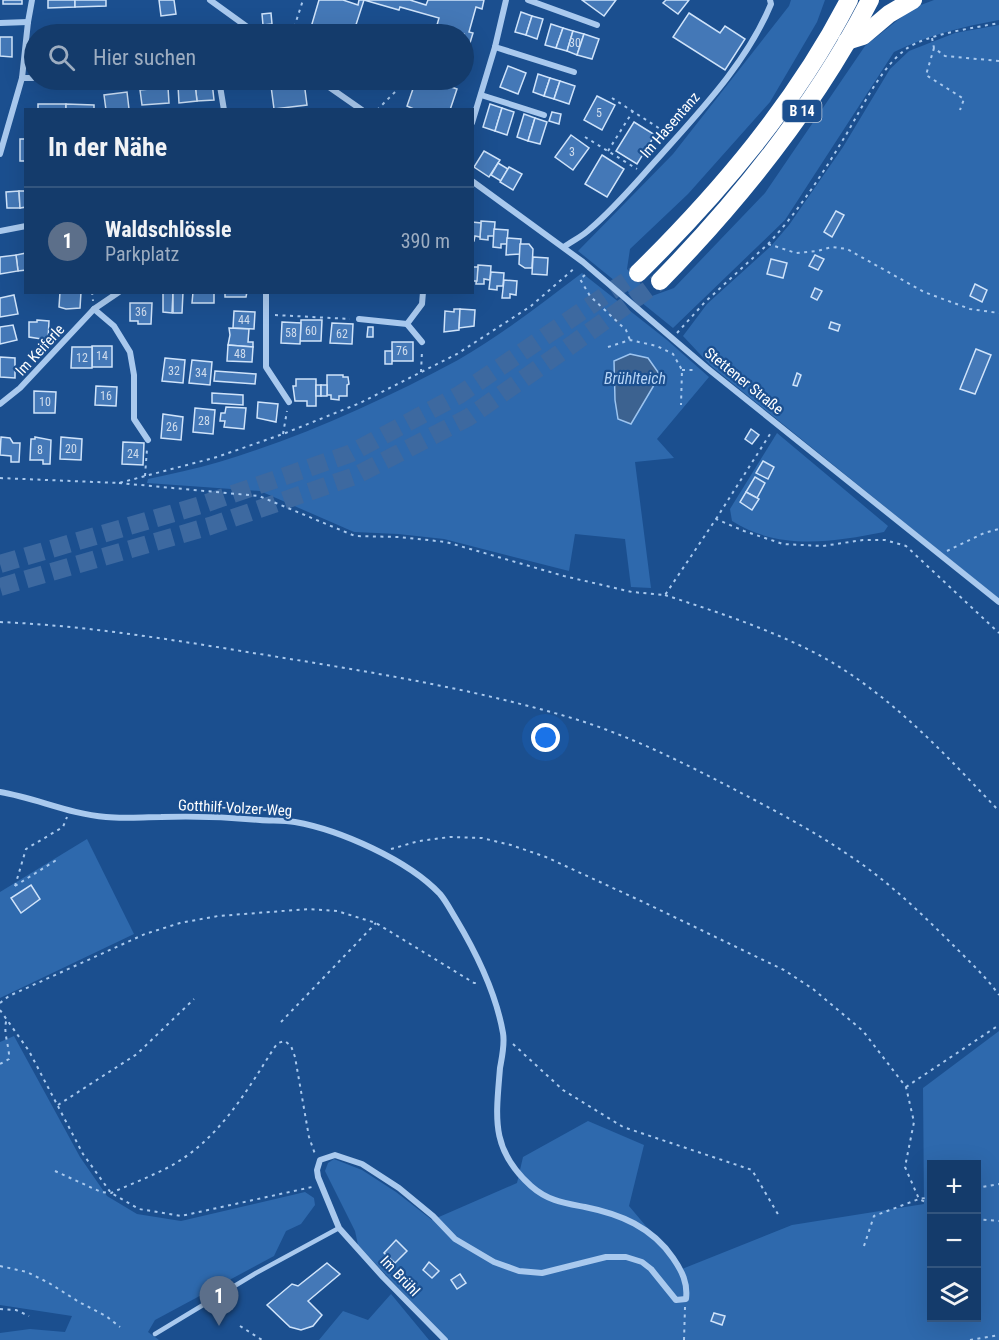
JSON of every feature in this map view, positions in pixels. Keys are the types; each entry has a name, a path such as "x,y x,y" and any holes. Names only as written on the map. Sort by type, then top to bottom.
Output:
{"highway":[{"name":"B 14","path":"638,273 701,209 743,159 792,94 834,28 840,0"},
{"name":"B 14","path":"660,281 710,229 754,178 789,130 847,41 870,0"},
{"path":"847,41 863,36 889,14 913,0"}],"street":[{"path":"0,23 28,22 32,0"},
{"path":"210,0 242,24"},
{"path":"474,117 495,47 506,0"},
{"path":"528,0 597,25"},
{"name":"Im Hasentanz","path":"564,247 589,231 675,139 736,65 760,30 771,4 770,0"},
{"path":"495,47 574,72"},
{"path":"0,154 22,78 24,59"},
{"path":"221,90 224,108"},
{"path":"334,90 359,108"},
{"path":"481,95 544,115"},
{"path":"0,121 9,121"},
{"name":"Stettener Straße","path":"474,182 583,262 707,368 999,602"},
{"path":"0,231 24,226"},
{"name":"Im Keiferle","path":"0,404 20,388 94,309 116,294"},
{"path":"266,294 266,367 289,402"},
{"path":"407,324 422,304 423,294"},
{"path":"94,309 114,326 129,352 134,375 134,419 148,440"},
{"path":"359,319 407,324 422,342"},
{"name":"Gotthilf-Volzer-Weg","path":"0,792 22,795 87,815 110,818 230,818 295,822 383,853 423,879 442,896 469,940 489,982 504,1036 497,1105 498,1134 507,1160 532,1187 556,1203 622,1217 649,1232 665,1246 684,1275 687,1289 686,1299"},
{"path":"339,1228 318,1176 320,1160 335,1155 362,1164 399,1188 434,1216 455,1239 494,1262 519,1271 542,1274 606,1257 626,1257 642,1262 651,1269 676,1300 686,1299"},
{"name":"Im Brühl","path":"339,1228 445,1340"}],"lane":[{"path":"155,1334 256,1273 339,1228"}],"path":[{"path":"295,24 303,0"},
{"path":"673,338 705,302 788,223 840,146 887,67 908,48 932,38 954,31 999,23"},
{"path":"932,38 934,48 926,75 964,99 960,110"},
{"path":"934,48 945,56 999,61"},
{"path":"379,108 397,90"},
{"path":"612,98 675,139"},
{"path":"608,151 633,111"},
{"path":"585,137 644,173"},
{"path":"768,244 796,253 832,247 847,249 924,292 970,309 999,314"},
{"path":"119,483 217,457 360,403 457,354 531,306 583,262"},
{"path":"591,269 580,279 590,296 626,330 630,340"},
{"path":"266,315 359,319"},
{"path":"608,347 630,340 657,346 673,354 682,370 681,405"},
{"path":"421,373 422,342"},
{"path":"283,434 289,402"},
{"path":"664,595 777,423"},
{"path":"145,476 147,456"},
{"path":"0,478 119,483 259,496 355,536 399,537 446,542 564,576 632,592 664,595 761,629 811,651 840,669 883,699 919,730 999,811"},
{"path":"716,519 783,544 823,546 863,540 885,540 906,546 999,633"},
{"path":"941,556 948,550 999,529"},
{"path":"0,621 119,632 370,672 532,707 578,720 689,766 771,808 852,857 935,927 990,982 999,995"},
{"path":"58,859 15,886 26,849 63,827 69,810"},
{"path":"383,853 397,846 450,837 482,838 511,845 546,857 794,976 820,994 863,1031 906,1087 914,1122 905,1167 919,1199 927,1203"},
{"path":"0,1003 9,996 145,934 180,923 218,916 309,909 338,911 376,922 474,983 489,982"},
{"path":"281,1022 376,922"},
{"path":"58,1105 137,1054 194,999"},
{"path":"0,1010 29,1051 83,1154 111,1193"},
{"path":"0,1064 9,1059 10,1049 4,1025 7,1019"},
{"path":"906,1087 999,1025"},
{"path":"504,1036 562,1090 623,1127 752,1170 779,1216"},
{"path":"111,1193 168,1167 210,1137 235,1108 274,1048 278,1043 285,1041 291,1046 295,1057 309,1137 318,1165"},
{"path":"55,1171 101,1192 111,1193 139,1209 181,1216 310,1188"},
{"path":"981,1187 999,1184"},
{"path":"864,1246 874,1216 927,1198"},
{"path":"981,1219 999,1221"},
{"path":"0,1266 27,1272 49,1283 106,1316 120,1327"},
{"path":"684,1339 686,1299"},
{"path":"0,1309 16,1310 29,1316"},
{"path":"240,1326 262,1340"},
{"path":"970,1340 999,1335"}],"shaded area":[{"path":"791,0 825,0 817,22 770,102 688,194 630,249 627,269 652,296 674,288 765,193 865,46 913,8 934,0 999,0 999,20 945,32 894,52 785,220 673,328 578,251 673,154 789,6"},
{"path":"999,25 999,599 711,366 683,336 707,304 771,246 789,225 843,147 890,69 909,51 955,33"},
{"path":"582,273 667,340 709,377 657,439 674,458 635,462 651,588 631,587 625,539 575,534 569,571 444,539 354,532 260,491 147,483 148,479 219,462 281,441 400,390 458,360 490,340"},
{"path":"777,433 888,526 884,532 845,539 807,542 768,537 732,521 730,509"},
{"path":"87,839 134,934 0,998 0,892"},
{"path":"999,1031 999,1340 447,1340 358,1245 355,1231 325,1171 328,1163 334,1159 362,1170 396,1192 432,1220 517,1183 523,1157 588,1121 644,1145 629,1206 682,1269 792,1225 924,1204 923,1088"},
{"path":"14,1036 80,1157 107,1196 137,1214 181,1221 305,1192 314,1198 315,1205 301,1224 286,1231 274,1256 155,1320 148,1332 159,1340 0,1340 0,1333 30,1329 65,1332 72,1316 0,1305 0,1042"},
{"path":"391,1294 429,1340 319,1340 343,1311 368,1320"}],"water":[{"name":"Brühlteich","path":"630,354 648,358 660,375 631,424 618,419 614,361"}],"building":[{"path":"3,0 22,0 22,4 3,4"},
{"path":"48,0 75,0 75,7 48,8"},
{"path":"75,0 106,0 106,6 75,7"},
{"path":"159,0 174,0 176,14 161,16"},
{"path":"319,0 343,0 358,5 359,0 364,0 356,24 312,24"},
{"path":"364,0 410,0 426,5 428,0 484,0 482,9 476,7 471,24 437,24 439,18 400,7 399,10"},
{"path":"582,0 616,0 604,16"},
{"path":"666,0 689,0 678,14 663,3"},
{"path":"521,12 532,16 526,35 515,32"},
{"path":"271,13 272,24 263,24 262,14"},
{"path":"689,13 720,33 725,26 745,39 725,70 673,37"},
{"path":"532,16 543,19 537,39 526,35"},
{"path":"551,24 563,28 556,48 545,45"},
{"path":"563,28 573,31 567,51 556,48"},
{"path":"573,31 584,34 577,55 567,51"},
{"path":"584,34 599,39 592,59 577,55"},
{"path":"0,37 12,37 12,57 0,56"},
{"path":"508,66 526,73 518,94 500,87"},
{"path":"538,74 550,78 544,96 533,92"},
{"path":"550,78 560,81 554,99 544,96"},
{"path":"560,81 575,86 569,104 554,99"},
{"path":"140,90 168,90 169,103 142,105"},
{"path":"178,90 196,90 197,101 179,103"},
{"path":"196,90 213,90 214,100 197,101"},
{"path":"272,90 305,90 307,105 274,108"},
{"path":"413,90 457,90 451,108 407,106"},
{"path":"127,92 129,108 106,108 104,95"},
{"path":"597,96 615,105 602,130 584,120"},
{"path":"38,104 66,104 66,108 38,108"},
{"path":"66,104 94,105 94,108 66,108"},
{"path":"490,104 502,108 495,131 483,127"},
{"path":"502,108 514,112 507,135 495,131"},
{"path":"552,112 561,114 559,124 549,121"},
{"path":"524,114 535,118 528,141 517,137"},
{"path":"535,118 547,122 540,144 528,141"},
{"path":"634,122 655,135 637,164 616,151"},
{"path":"571,135 589,148 573,170 555,157"},
{"path":"20,139 24,139 24,161 20,161"},
{"path":"484,151 500,160 489,177 474,167"},
{"path":"602,155 624,169 607,197 585,184"},
{"path":"498,163 508,169 501,181 491,175"},
{"path":"509,167 522,174 513,190 500,182"},
{"path":"19,191 20,208 7,208 6,192"},
{"path":"19,191 24,191 24,207 20,208"},
{"path":"836,211 844,215 832,237 824,232"},
{"path":"481,221 495,222 494,236 488,236 488,240 480,239"},
{"path":"474,222 481,223 480,237 475,236 474,241"},
{"path":"494,229 508,230 507,244 501,244 501,248 493,247"},
{"path":"507,238 521,239 520,254 506,255"},
{"path":"520,244 529,244 533,249 532,268 525,268 519,264"},
{"path":"24,253 24,270 18,271 16,255"},
{"path":"16,255 18,271 0,274 0,257"},
{"path":"815,255 824,259 818,270 809,266"},
{"path":"533,257 548,258 547,275 532,274"},
{"path":"771,259 787,263 783,278 767,274"},
{"path":"478,265 491,266 490,280 484,279 484,284 476,284"},
{"path":"474,267 478,267 477,281 474,281"},
{"path":"491,272 504,273 503,286 497,286 497,290 489,289"},
{"path":"504,280 517,281 516,295 510,294 510,298 502,298"},
{"path":"975,284 987,290 982,302 970,296"},
{"path":"815,288 822,291 817,300 811,297"},
{"path":"60,294 81,294 80,308 59,307"},
{"path":"163,294 173,294 172,313 163,312"},
{"path":"173,294 183,294 182,313 173,313"},
{"path":"193,294 214,294 214,303 192,303"},
{"path":"225,294 247,294 246,297 225,297"},
{"path":"14,295 18,314 0,317 0,298"},
{"path":"130,303 152,303 151,324 138,324 138,321 130,321"},
{"path":"454,309 460,309 459,330 444,332 445,311 454,312"},
{"path":"460,309 475,310 474,326 459,328"},
{"path":"234,311 255,312 254,329 233,328"},
{"path":"37,320 49,321 48,340 29,337 29,322 37,322"},
{"path":"301,320 322,320 321,341 300,341"},
{"path":"282,322 301,323 300,344 281,343"},
{"path":"831,322 840,325 838,331 829,328"},
{"path":"332,323 353,324 352,344 330,343"},
{"path":"13,325 17,340 0,344 0,327"},
{"path":"368,327 373,327 373,337 367,337"},
{"path":"229,328 249,329 248,342 253,342 253,347 228,345"},
{"path":"392,342 413,342 413,361 392,361"},
{"path":"228,345 253,347 252,362 227,361"},
{"path":"92,346 112,346 112,367 92,367"},
{"path":"72,347 92,347 92,368 71,368"},
{"path":"976,349 991,355 975,394 960,389"},
{"path":"385,351 392,351 392,364 385,364"},
{"path":"0,357 15,358 15,378 0,377"},
{"path":"165,358 185,360 183,383 162,381"},
{"path":"192,360 212,362 210,385 189,383"},
{"path":"215,371 256,374 255,384 214,381"},
{"path":"797,373 801,375 797,386 793,385"},
{"path":"327,375 348,377 347,396 339,396 339,400 331,399 331,395 327,395"},
{"path":"296,379 316,379 316,406 307,406 307,401 295,401 293,386 296,386"},
{"path":"316,385 321,385 321,396 316,396"},
{"path":"321,385 327,385 327,396 321,396"},
{"path":"96,386 117,387 116,406 95,405"},
{"path":"34,391 56,392 55,413 34,413"},
{"path":"212,393 243,395 243,405 212,403"},
{"path":"258,402 278,404 276,422 257,418"},
{"path":"226,407 246,408 244,429 224,427 225,421 220,421 221,413 225,413"},
{"path":"195,408 215,410 213,434 193,432"},
{"path":"163,414 183,417 181,440 161,438"},
{"path":"751,429 759,435 752,444 745,439"},
{"path":"1,437 10,438 13,443 20,443 19,462 11,462 11,456 0,455"},
{"path":"35,437 51,440 50,464 43,464 43,460 30,460 31,439"},
{"path":"61,437 82,439 81,460 60,459"},
{"path":"123,442 144,443 143,465 122,464"},
{"path":"763,461 774,467 768,479 756,473"},
{"path":"755,477 765,483 757,498 746,492"},
{"path":"746,492 759,499 752,510 740,502"},
{"path":"31,885 40,899 21,913 11,898"},
{"path":"396,1240 407,1251 395,1263 384,1253"},
{"path":"429,1262 439,1271 432,1278 423,1270"},
{"path":"327,1263 340,1274 308,1301 322,1315 313,1326 301,1330 290,1327 267,1305 292,1284 298,1286"},
{"path":"460,1274 466,1283 457,1289 451,1280"},
{"path":"714,1313 725,1316 722,1325 711,1321"}],"tunnel":[{"path":"0,564 201,505 349,454 459,395 638,273"},
{"path":"0,587 210,526 355,476 469,417 660,281"}],"place":[{"name":"Waldschlössle","path":"219,1326"}]}
